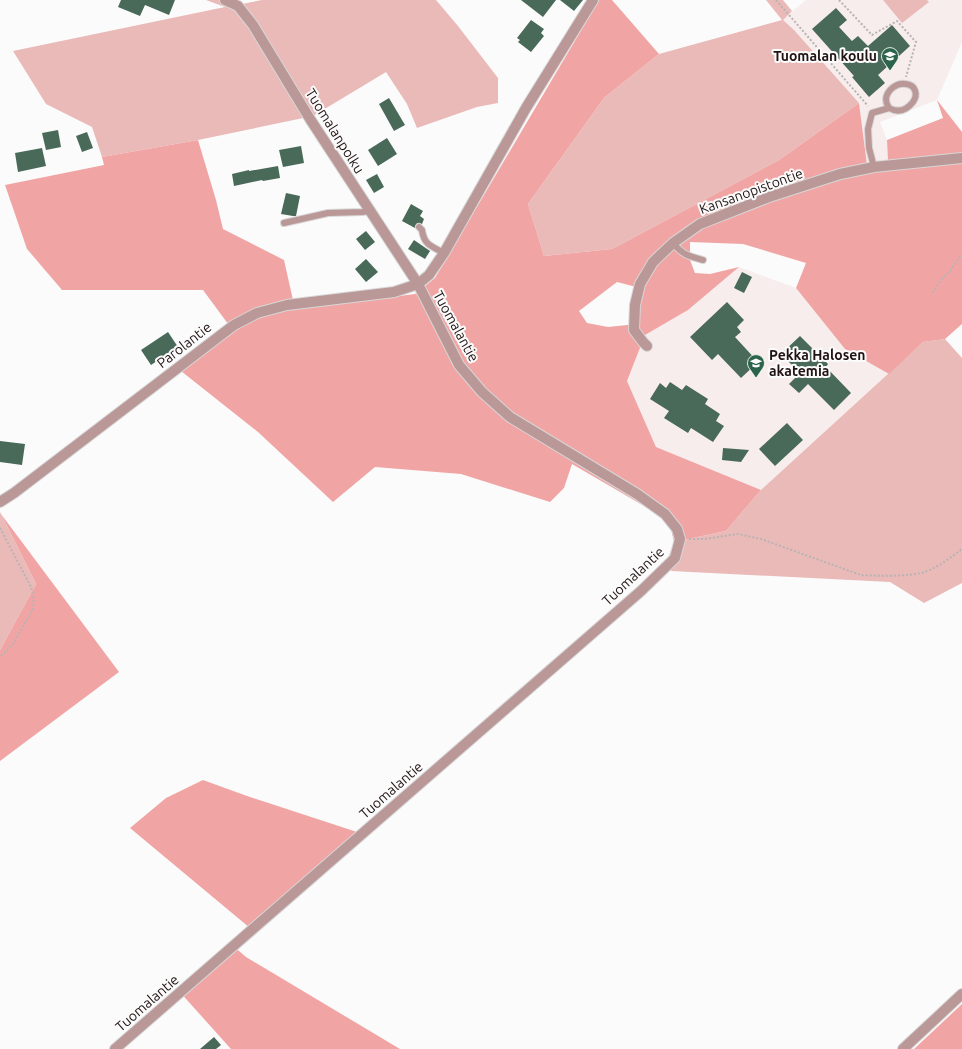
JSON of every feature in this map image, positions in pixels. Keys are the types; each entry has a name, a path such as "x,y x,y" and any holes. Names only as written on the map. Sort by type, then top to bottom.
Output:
{"street":[{"name":"Tuomalanpolku","path":"225,0 238,6 253,25 310,119 418,284"},
{"name":"Tuomalantie","path":"115,1049 641,590 675,558 680,539 676,529 665,514 637,494 510,416 482,392 459,365 418,284 429,275 444,253 526,108 593,0"},
{"name":"Kansanopistontie","path":"647,346 634,330 634,305 640,284 653,262 673,243 700,224 769,197 840,174 874,167 962,158"},
{"name":"Parolantie","path":"0,502 14,493 234,325 257,313 287,306 394,292 418,284"},
{"path":"903,1049 962,994"}],"lane":[{"path":"900,84 908,84 916,92 915,98 909,107 894,111 889,108 886,101 887,95 891,88 900,84"},
{"path":"874,167 869,148 868,129 872,113 889,108"},
{"path":"284,223 328,213 370,211"},
{"path":"419,227 422,230 424,239 428,244 444,253"},
{"path":"673,243 680,251 687,255 703,260"}],"path":[{"path":"776,0 867,104 872,113"},
{"path":"839,0 872,35 897,21 916,42 904,84"},
{"path":"933,293 939,282 950,271 962,254"},
{"path":"0,528 31,587 34,599 32,611 13,644 0,657"},
{"path":"680,539 705,539 738,534 761,539 861,575 876,576 918,574 936,567 962,549"}],"shaded area":[{"path":"206,0 232,0 227,7 262,0 436,0 498,78 498,103 477,107 417,128 407,104 386,72 313,116 198,140 102,157 92,127 46,104 13,51 225,7"},
{"path":"599,0 612,0 659,54 604,98 528,204 544,256 612,249 779,160 859,103 867,165 888,162 887,140 943,118 937,100 962,132 962,324 945,339 923,342 889,374 845,349 796,288 806,263 743,244 690,242 690,260 695,273 710,274 739,267 688,310 645,335 627,381 656,447 761,490 726,531 674,542 671,529 663,517 572,464 564,488 550,502 461,474 375,467 333,502 258,432 181,371 234,332 203,290 62,290 27,249 5,185 104,165 102,157 198,140 223,229 284,260 295,309 415,294 435,278","holes":["617,282 644,289 637,312 637,324 608,327 587,323 579,311"]},
{"path":"766,0 783,0 792,11 783,20 794,30 859,103 779,160 612,249 544,256 528,204 604,98 659,54 782,20"},
{"name":"Tuomalan koulu","path":"806,0 962,0 962,42 937,100 880,122 887,140 888,163 867,165 859,103 794,30 782,20"},
{"path":"883,0 927,0 929,2 902,23"},
{"name":"Pekka Halosen akatemia","path":"739,267 796,288 845,349 889,374 761,490 656,447 627,381 645,335 688,310"},
{"path":"945,339 962,358 962,583 924,603 890,582 671,571 669,555 674,542 726,531 761,490 923,342"},
{"path":"0,512 36,584 0,650"},
{"path":"1,514 119,672 0,761 0,650 36,584"},
{"path":"203,780 360,833 250,928 130,828 166,798"},
{"path":"232,945 246,957 400,1049 231,1049 178,990"},
{"path":"962,1004 962,1049 914,1049"}],"building":[{"path":"121,0 175,0 169,15 145,5 140,16 118,7"},
{"path":"521,0 556,0 543,17"},
{"path":"560,0 583,0 574,11"},
{"path":"836,8 847,20 839,27 852,41 858,36 868,46 892,25 910,46 878,75 885,83 869,97 852,77 854,76 812,29"},
{"path":"531,20 544,29 541,33 544,36 531,52 518,42 520,40 517,38"},
{"path":"389,98 405,125 394,131 379,104"},
{"path":"58,130 61,147 46,150 42,133"},
{"path":"87,132 93,148 82,152 76,136"},
{"path":"387,138 397,154 378,166 368,150"},
{"path":"301,146 304,163 283,167 279,150"},
{"path":"42,148 46,166 18,172 15,153"},
{"path":"278,166 280,178 234,186 232,174"},
{"path":"377,174 384,187 374,193 366,180"},
{"path":"286,193 300,196 296,216 281,214"},
{"path":"411,204 423,211 420,216 424,219 422,224 416,224 415,228 402,221"},
{"path":"366,231 375,242 365,250 356,239"},
{"path":"414,240 430,251 425,259 408,249"},
{"path":"366,259 378,272 366,282 355,269"},
{"path":"742,272 752,277 744,293 734,288"},
{"path":"727,302 744,320 737,327 741,332 735,337 758,362 741,378 718,354 712,360 690,337"},
{"path":"168,332 178,347 151,365 141,350"},
{"path":"800,336 828,364 826,367 851,393 834,410 808,384 799,393 789,384 800,373 781,354"},
{"path":"670,382 682,390 686,385 708,399 705,404 720,414 716,421 724,426 713,442 691,428 688,433 664,418 669,411 650,399 660,383 666,388"},
{"path":"787,423 803,440 775,466 759,449"},
{"path":"0,441 25,444 22,465 0,462"},
{"path":"723,448 749,450 741,462 722,460"},
{"path":"214,1037 221,1045 216,1049 200,1049"}],"place":[{"name":"Tuomalan koulu","path":"890,71"},
{"name":"Pekka Halosen akatemia","path":"756,378"}]}
